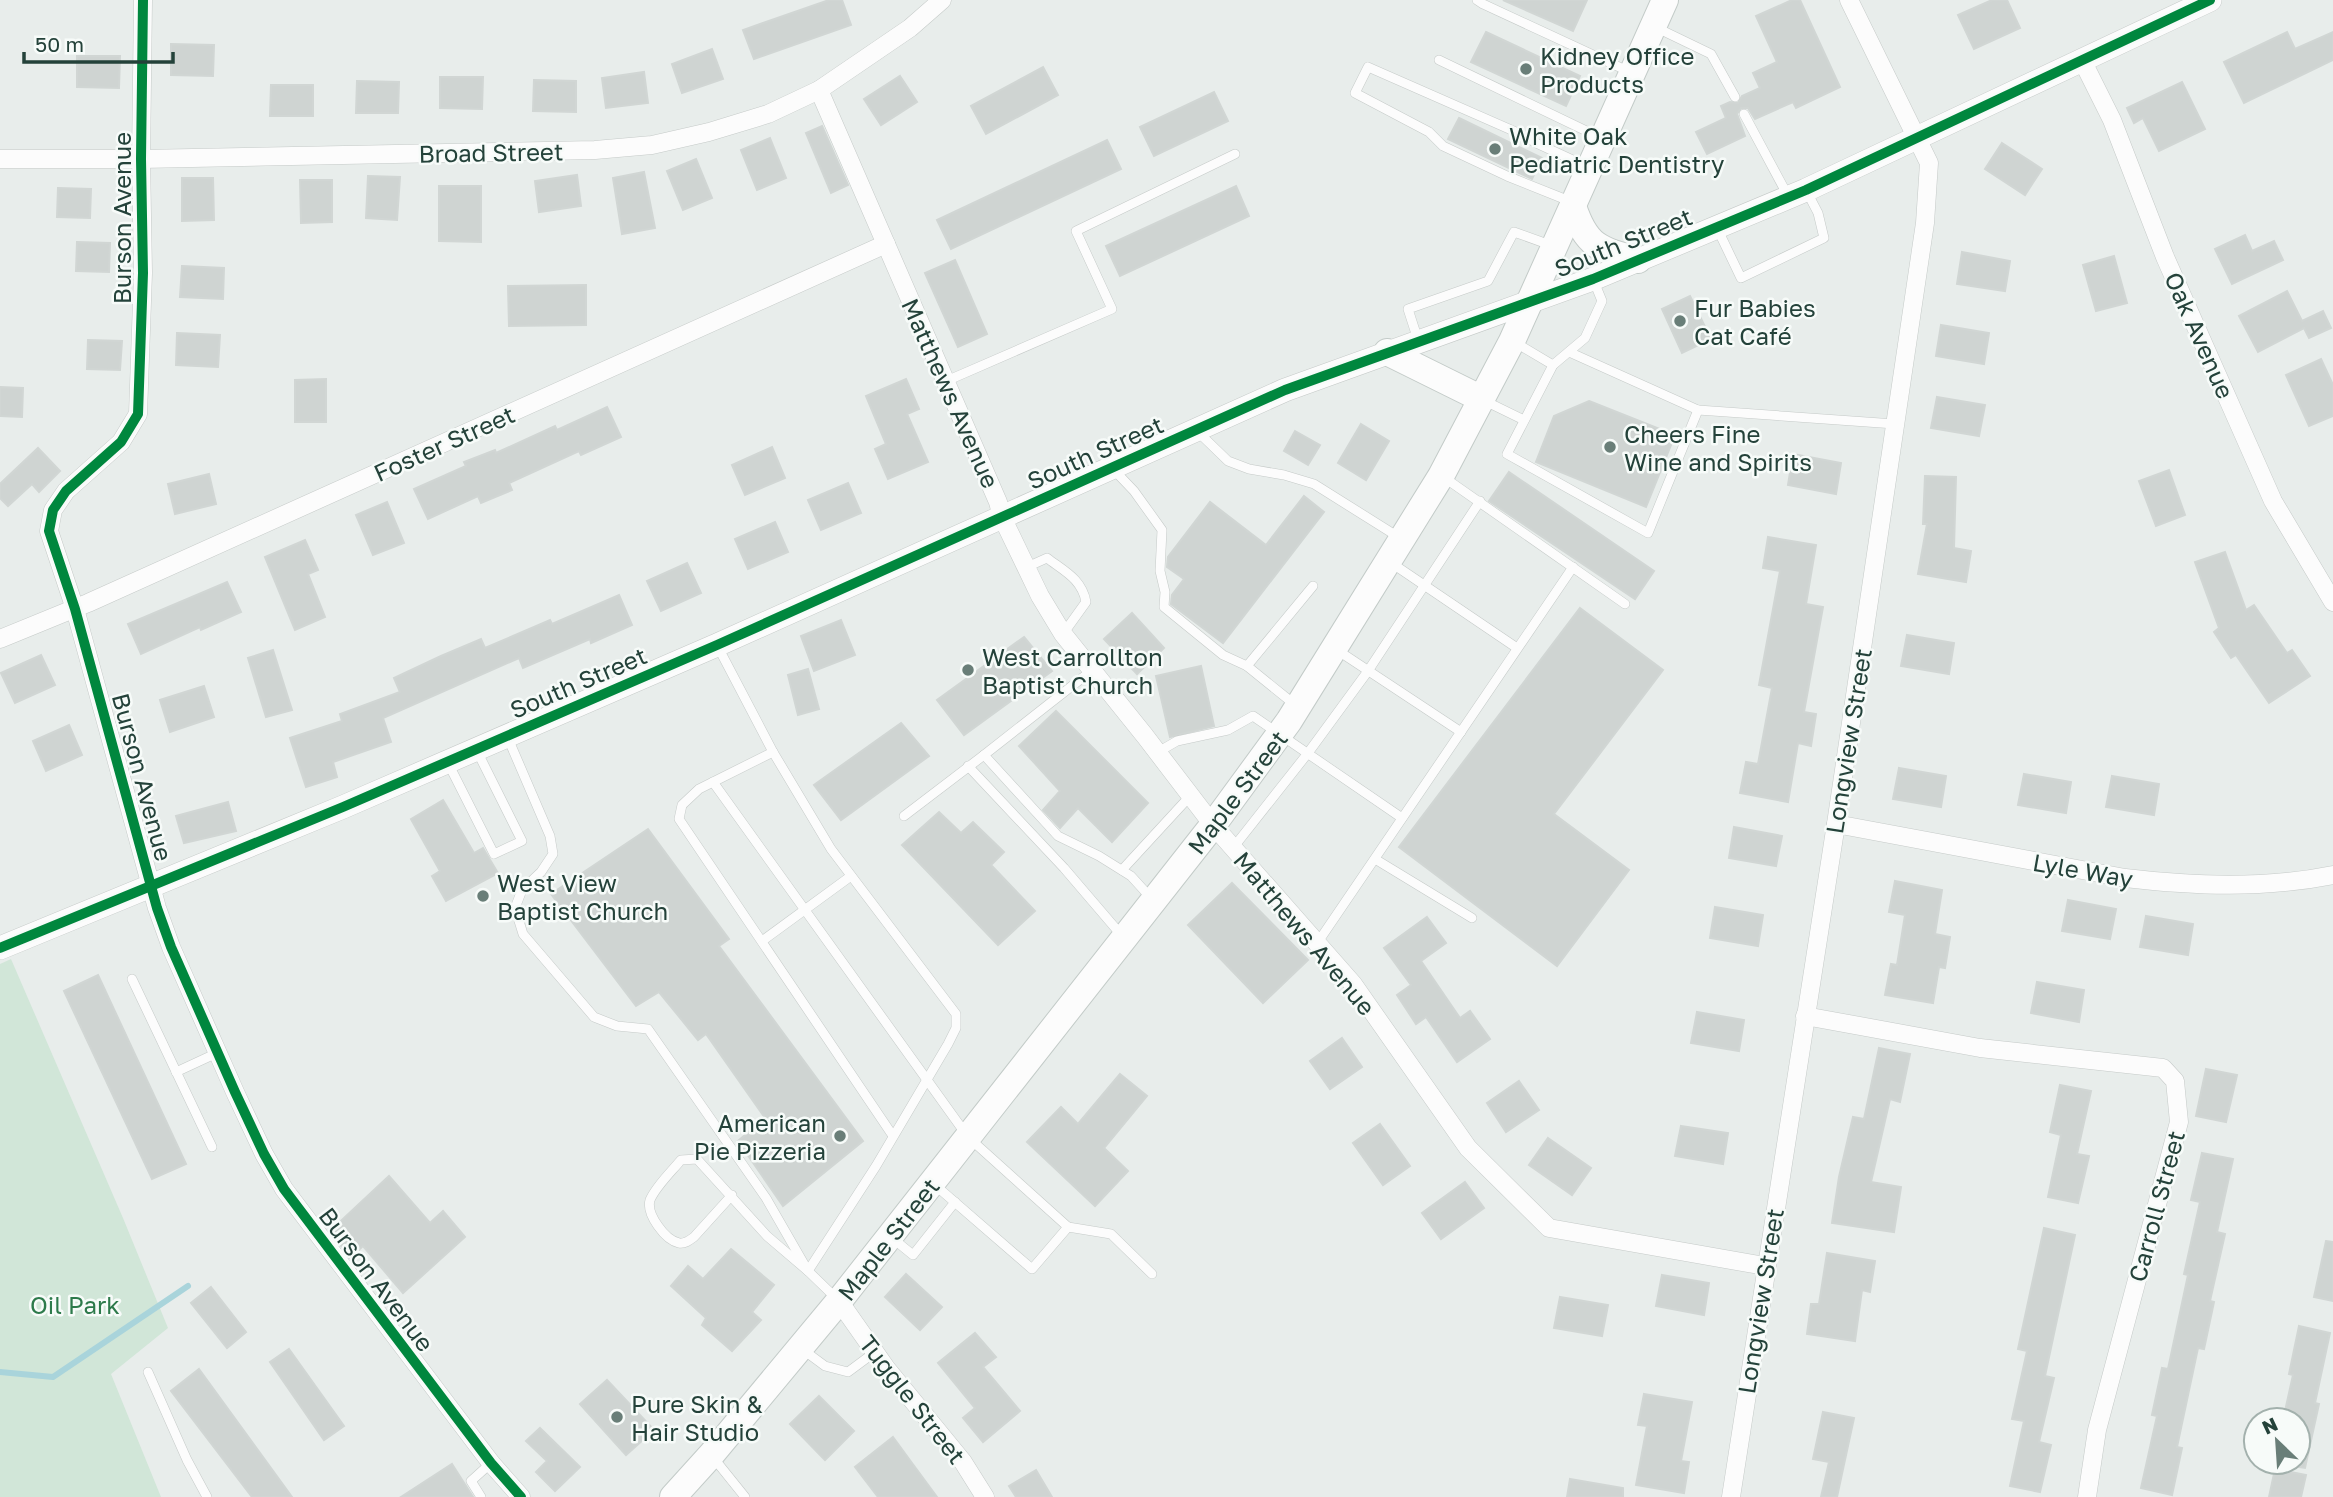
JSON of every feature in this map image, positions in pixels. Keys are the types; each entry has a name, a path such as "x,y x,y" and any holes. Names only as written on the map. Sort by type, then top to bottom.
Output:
{"main road":[{"name":"Maple Street","path":"673,1497 839,1301 1154,901 1281,734 1440,475 1482,399 1512,341 1665,0"},
{"path":"1573,204 1578,222 1594,245 1605,251 1638,260"},
{"path":"1387,352 1482,399"}],"street":[{"name":"Burson Avenue","path":"144,0 141,159 143,273 138,414 121,442 66,491 53,510 49,531 75,609 151,886 171,947 264,1154 284,1189 491,1463 521,1497"},
{"name":"Broad Street","path":"0,159 141,159 595,150 652,145 709,132 768,114 819,90 910,28 942,0"},
{"name":"Longview Street","path":"1731,1497 1836,824 1925,223 1928,187 1929,163 1849,0"},
{"name":"South Street","path":"0,948 448,762 717,645 1285,390 1593,279 1798,194 2210,0"},
{"name":"Oak Avenue","path":"2082,60 2112,120 2165,257 2273,501 2333,602"},
{"name":"Matthews Avenue","path":"819,90 998,502 1002,517 1063,634 1213,825 1353,984 1468,1148 1549,1228 1765,1266"},
{"name":"Foster Street","path":"0,639 75,609 886,244"},
{"name":"Lyle Way","path":"1836,824 2125,878 2173,883 2233,885 2333,875"},
{"name":"Carroll Street","path":"1805,1016 1980,1048 2163,1068 2175,1081 2179,1122 2096,1430 2087,1497"},
{"name":"Tuggle Street","path":"839,1301 875,1352 962,1462 985,1497"}],"lane":[{"path":"1477,0 1632,73"},
{"path":"1653,26 1712,54 1735,97"},
{"path":"1439,60 1602,139"},
{"path":"1573,204 1443,146 1429,132 1355,93 1368,68 1525,136 1536,144 1590,168"},
{"path":"1716,227 1741,278 1824,238 1818,213 1798,194 1744,114"},
{"path":"944,382 1112,309 1076,230 1235,154"},
{"path":"1418,342 1408,309 1488,281 1514,232 1554,246"},
{"path":"1593,279 1602,300 1586,338 1553,365 1507,454 1648,533 1698,410"},
{"path":"1512,341 1553,365"},
{"path":"1569,352 1698,410 1895,424"},
{"path":"1482,399 1524,420"},
{"path":"1195,430 1228,461 1249,469 1314,484 1395,550 1424,585 1517,648"},
{"path":"1113,468 1162,530 1160,571 1165,592 1164,607 1223,655 1247,666 1298,708"},
{"path":"1440,475 1625,604"},
{"path":"1233,848 1368,671 1480,501"},
{"path":"1027,567 1047,558 1077,580 1084,590 1086,601 1063,634"},
{"path":"1318,942 1573,567"},
{"path":"1247,666 1313,586"},
{"path":"717,645 773,752 831,849 956,1014 957,1028 808,1271"},
{"path":"1335,649 1461,732"},
{"path":"904,816 1091,671"},
{"path":"1158,752 1177,741 1228,730 1253,716 1402,818"},
{"path":"507,736 550,836 552,854 541,872 522,890 515,908 523,934 594,1017 617,1026 649,1029 765,1198 808,1271"},
{"path":"448,762 494,854 522,841 476,749"},
{"path":"773,752 699,789 682,805 679,819 893,1136"},
{"path":"984,755 1058,836 1099,856 1131,876 1154,901"},
{"path":"968,766 1064,868 1124,939"},
{"path":"713,782 968,1137 1068,1227 1111,1234 1152,1274"},
{"path":"1122,870 1191,795"},
{"path":"1374,859 1472,918"},
{"path":"762,941 851,876"},
{"path":"132,979 212,1147"},
{"path":"176,1072 217,1053"},
{"path":"732,1195 694,1237 686,1242 678,1243 672,1239 652,1219 649,1211 654,1194 681,1160 697,1159 732,1195 767,1236 839,1301"},
{"path":"932,1182 1032,1269 1068,1227"},
{"path":"890,1236 913,1255 955,1202"},
{"path":"800,1347 825,1366 848,1372 875,1352"},
{"path":"148,1372 187,1460 207,1497"},
{"path":"711,1455 745,1497"},
{"path":"481,1497 471,1482 491,1463"}],"green space":[{"name":"Oil Park","path":"11,959 168,1328 111,1374 161,1497 0,1497 0,964"}],"building":[{"path":"829,0 842,0 851,25 754,59 743,30"},
{"path":"1503,0 1587,0 1573,31"},
{"path":"1792,0 1800,0 1840,87 1796,108 1793,102 1755,119 1748,108 1741,108 1737,114 1745,136 1707,154 1696,132 1726,118 1721,106 1730,102 1738,103 1742,96 1760,88 1753,73 1777,62 1756,16"},
{"path":"1992,0 2007,0 2020,28 1974,49 1958,15"},
{"name":"Kidney Office Products","path":"1486,32 1580,76 1566,106 1471,62"},
{"path":"2287,32 2295,49 2333,32 2333,60 2244,103 2224,62"},
{"path":"171,44 214,45 213,76 171,75"},
{"path":"712,49 723,79 682,93 672,64"},
{"path":"77,56 120,56 119,88 77,87"},
{"path":"1043,67 1058,95 986,134 971,106"},
{"path":"644,72 648,103 606,108 602,78"},
{"path":"900,76 917,102 881,125 864,99"},
{"path":"440,77 483,77 482,109 440,108"},
{"path":"534,80 576,81 576,112 533,111"},
{"path":"357,81 399,82 398,113 356,113"},
{"path":"2182,82 2205,129 2159,151 2143,118 2134,123 2127,108"},
{"path":"271,85 313,85 313,116 270,116"},
{"path":"1214,92 1228,121 1154,156 1140,127"},
{"name":"White Oak Pediatric Dentistry","path":"1459,118 1542,158 1532,179 1448,139"},
{"path":"822,126 848,185 831,193 806,133"},
{"path":"770,138 786,178 757,190 741,150"},
{"path":"1107,140 1121,169 951,249 937,220"},
{"path":"2002,143 2042,169 2025,195 1985,169"},
{"path":"696,159 712,198 683,210 667,171"},
{"path":"644,172 655,228 622,234 613,178"},
{"path":"577,175 581,206 539,212 535,181"},
{"path":"368,176 400,177 397,220 366,218"},
{"path":"182,178 213,178 214,220 182,221"},
{"path":"300,180 332,180 332,222 301,223"},
{"path":"439,186 481,186 481,242 439,241"},
{"path":"1236,186 1249,216 1120,276 1106,246"},
{"path":"58,188 91,189 90,218 57,217"},
{"path":"2245,235 2252,251 2274,241 2283,260 2232,284 2215,249"},
{"path":"77,242 110,243 109,272 76,271"},
{"path":"1962,252 2010,261 2005,291 1957,284"},
{"path":"2114,256 2127,303 2096,311 2083,265"},
{"path":"955,260 987,334 958,347 925,273"},
{"path":"182,266 224,268 223,299 180,297"},
{"path":"586,285 586,325 509,326 508,286"},
{"path":"2287,291 2302,321 2323,311 2331,328 2309,338 2304,328 2258,352 2239,316"},
{"path":"1690,296 1711,339 1682,353 1662,309"},
{"path":"1941,325 1989,333 1984,364 1936,356"},
{"path":"177,333 220,335 218,367 176,365"},
{"path":"88,340 122,341 120,370 87,369"},
{"path":"2321,359 2333,385 2333,416 2309,426 2286,375"},
{"path":"326,379 326,422 295,422 295,380"},
{"path":"906,379 919,409 907,414 928,462 888,479 875,449 886,444 866,396"},
{"path":"0,387 23,388 22,417 0,416"},
{"path":"1937,397 1985,405 1979,436 1931,428"},
{"path":"1589,401 1675,435 1646,507 1536,462 1554,416"},
{"path":"607,407 621,437 581,455 579,451 509,483 512,490 481,503 478,496 428,519 414,489 466,466 464,462 495,450 496,453 555,426 557,430"},
{"path":"1361,424 1389,441 1366,480 1338,463"},
{"path":"1295,431 1320,445 1308,465 1284,451"},
{"path":"772,447 785,478 745,495 732,465"},
{"path":"38,448 60,471 39,492 32,484 8,506 0,498 0,484"},
{"path":"1793,454 1841,463 1836,494 1788,485"},
{"path":"2169,470 2185,515 2156,526 2139,481"},
{"path":"1509,472 1654,571 1635,599 1489,501"},
{"path":"209,474 216,504 175,514 168,484"},
{"path":"1925,476 1956,477 1954,548 1971,551 1966,582 1918,574 1927,524 1923,524"},
{"path":"848,483 861,513 821,530 808,500"},
{"path":"1304,496 1324,512 1223,643 1171,604 1172,595 1184,579 1167,567 1168,557 1210,502 1266,545"},
{"path":"387,502 404,543 373,555 356,515"},
{"path":"775,522 788,552 748,569 735,539"},
{"path":"1768,537 1816,545 1806,604 1823,607 1804,712 1816,714 1811,746 1798,743 1788,802 1740,793 1746,762 1758,764 1772,688 1759,685 1780,571 1763,568"},
{"path":"305,540 318,570 308,574 325,617 295,630 265,557"},
{"path":"2225,552 2246,610 2254,605 2287,653 2292,650 2310,676 2269,703 2236,655 2231,658 2214,632 2219,628 2195,562"},
{"path":"687,563 701,593 661,611 647,581"},
{"path":"227,582 241,612 141,654 128,624"},
{"path":"619,595 632,625 591,643 590,639 523,668 519,658 383,718 391,742 333,762 337,777 306,787 290,738 342,721 340,714 400,692 394,678 441,656 481,639 485,648 550,620 552,624"},
{"path":"1580,608 1663,670 1554,814 1629,870 1557,966 1399,847"},
{"path":"1132,613 1164,648 1137,674 1104,639"},
{"path":"841,620 855,655 814,671 801,636"},
{"path":"1907,635 1954,643 1949,674 1901,666"},
{"path":"1024,637 1052,671 964,735 937,700"},
{"path":"273,650 292,710 266,717 248,658"},
{"path":"41,655 55,685 15,703 1,673"},
{"path":"1201,666 1214,726 1170,737 1156,676"},
{"path":"808,669 819,709 798,715 788,675"},
{"path":"204,686 214,717 170,732 160,700"},
{"path":"1056,711 1148,803 1112,842 1078,808 1060,828 1043,810 1060,791 1019,746"},
{"path":"901,723 929,756 841,820 814,785"},
{"path":"69,725 82,755 46,771 33,741"},
{"path":"1899,768 1946,776 1941,807 1893,799"},
{"path":"2024,774 2071,782 2066,813 2018,805"},
{"path":"2112,776 2159,784 2154,815 2106,807"},
{"path":"443,800 474,853 483,848 498,873 446,901 432,876 440,871 411,819"},
{"path":"228,802 236,831 184,843 176,816"},
{"path":"939,812 961,833 973,822 1004,852 991,865 1035,911 998,945 902,845"},
{"path":"1734,827 1782,836 1776,866 1729,858"},
{"path":"648,829 729,939 719,946 863,1141 783,1206 738,1141 765,1118 706,1034 698,1040 659,992 636,1006 551,894"},
{"path":"1895,881 1942,890 1935,934 1950,937 1945,968 1939,967 1933,1003 1885,995 1891,964 1897,965 1905,915 1889,912"},
{"path":"1232,883 1308,960 1263,1003 1188,925"},
{"path":"2068,900 2116,909 2110,939 2062,931"},
{"path":"1715,907 1763,915 1758,946 1710,938"},
{"path":"2146,916 2193,924 2188,955 2140,947"},
{"path":"1427,917 1446,943 1421,961 1460,1018 1470,1011 1490,1039 1457,1062 1426,1017 1416,1024 1397,995 1411,985 1384,948"},
{"path":"98,975 186,1164 152,1179 64,991"},
{"path":"2037,982 2084,990 2079,1022 2031,1013"},
{"path":"1697,1012 1744,1020 1739,1051 1691,1043"},
{"path":"1342,1038 1362,1067 1330,1089 1310,1061"},
{"path":"1879,1048 1910,1054 1900,1102 1890,1099 1871,1182 1901,1187 1894,1232 1832,1223 1853,1117 1864,1119"},
{"path":"2206,1069 2237,1075 2226,1122 2196,1116"},
{"path":"1120,1074 1147,1096 1104,1148 1128,1171 1095,1206 1027,1142 1061,1107 1078,1124"},
{"path":"1519,1081 1539,1110 1506,1132 1487,1103"},
{"path":"2060,1085 2091,1091 2077,1154 2089,1156 2078,1203 2048,1197 2061,1135 2050,1132"},
{"path":"1380,1124 1410,1166 1383,1185 1353,1143"},
{"path":"1681,1126 1728,1133 1723,1164 1675,1156"},
{"path":"1548,1138 1591,1168 1572,1195 1529,1165"},
{"path":"2202,1153 2233,1159 2217,1232 2225,1234 2210,1301 2214,1302 2204,1349 2198,1348 2177,1447 2182,1448 2172,1495 2141,1488 2157,1416 2152,1415 2162,1368 2168,1369 2188,1275 2184,1274 2200,1202 2191,1200"},
{"path":"389,1176 430,1223 443,1211 465,1237 403,1293 363,1246 350,1258 330,1231"},
{"path":"1465,1182 1484,1208 1441,1239 1422,1213"},
{"path":"2044,1228 2075,1235 2045,1376 2054,1378 2039,1442 2051,1445 2040,1492 2010,1486 2024,1421 2012,1419 2027,1351 2018,1349"},
{"path":"2326,1241 2333,1242 2333,1301 2314,1297"},
{"path":"731,1249 774,1285 752,1312 761,1320 732,1351 702,1325 706,1318 671,1286 688,1266 703,1279"},
{"path":"1827,1253 1875,1261 1870,1292 1862,1290 1855,1341 1807,1334 1811,1304 1819,1304"},
{"path":"906,1274 942,1307 920,1330 885,1297"},
{"path":"1662,1275 1709,1283 1704,1315 1656,1306"},
{"path":"211,1287 246,1332 227,1348 191,1303"},
{"path":"1560,1297 1608,1305 1602,1336 1554,1328"},
{"path":"2299,1326 2330,1333 2315,1403 2319,1404 2312,1436 2312,1406 2286,1406 2293,1375 2289,1374"},
{"path":"975,1333 996,1357 983,1367 1020,1411 983,1442 963,1418 975,1408 938,1363"},
{"path":"289,1349 344,1426 324,1440 270,1362"},
{"path":"199,1369 292,1497 252,1497 171,1391"},
{"name":"Pure Skin & Hair Studio","path":"607,1380 654,1430 626,1455 580,1404"},
{"path":"1644,1394 1692,1402 1681,1461 1689,1462 1684,1493 1636,1485 1647,1426 1638,1425"},
{"path":"819,1396 854,1431 825,1460 790,1424"},
{"path":"1823,1412 1854,1418 1837,1497 1821,1497 1829,1462 1813,1459"},
{"path":"540,1428 580,1467 555,1491 536,1472 547,1461 526,1441"},
{"path":"893,1437 937,1497 878,1497 855,1467"},
{"path":"452,1464 473,1497 401,1497"},
{"path":"1036,1470 1052,1497 1016,1497 1009,1486"},
{"path":"2274,1476 2306,1476 2301,1497 2269,1497"},
{"path":"1570,1479 1623,1488 1623,1497 1567,1497"}],"waterway":[{"path":"0,1372 53,1377 188,1286"}],"cycle path":[{"path":"143,0 143,273 138,414 121,442 66,491 53,510 49,531 75,609 157,908 171,947 264,1154 284,1189 491,1463 521,1497"},
{"path":"0,948 343,807 717,645 1285,390 1593,279 1806,190 2210,0"}],"place":[{"name":"Kidney Office Products","path":"1526,69"},
{"name":"White Oak Pediatric Dentistry","path":"1495,149"},
{"name":"Fur Babies Cat Café","path":"1680,321"},
{"name":"Cheers Fine Wine and Spirits","path":"1610,447"},
{"name":"West Carrollton Baptist Church","path":"968,670"},
{"name":"West View Baptist Church","path":"483,896"},
{"name":"American Pie Pizzeria","path":"840,1136"},
{"name":"Pure Skin & Hair Studio","path":"617,1417"}]}
